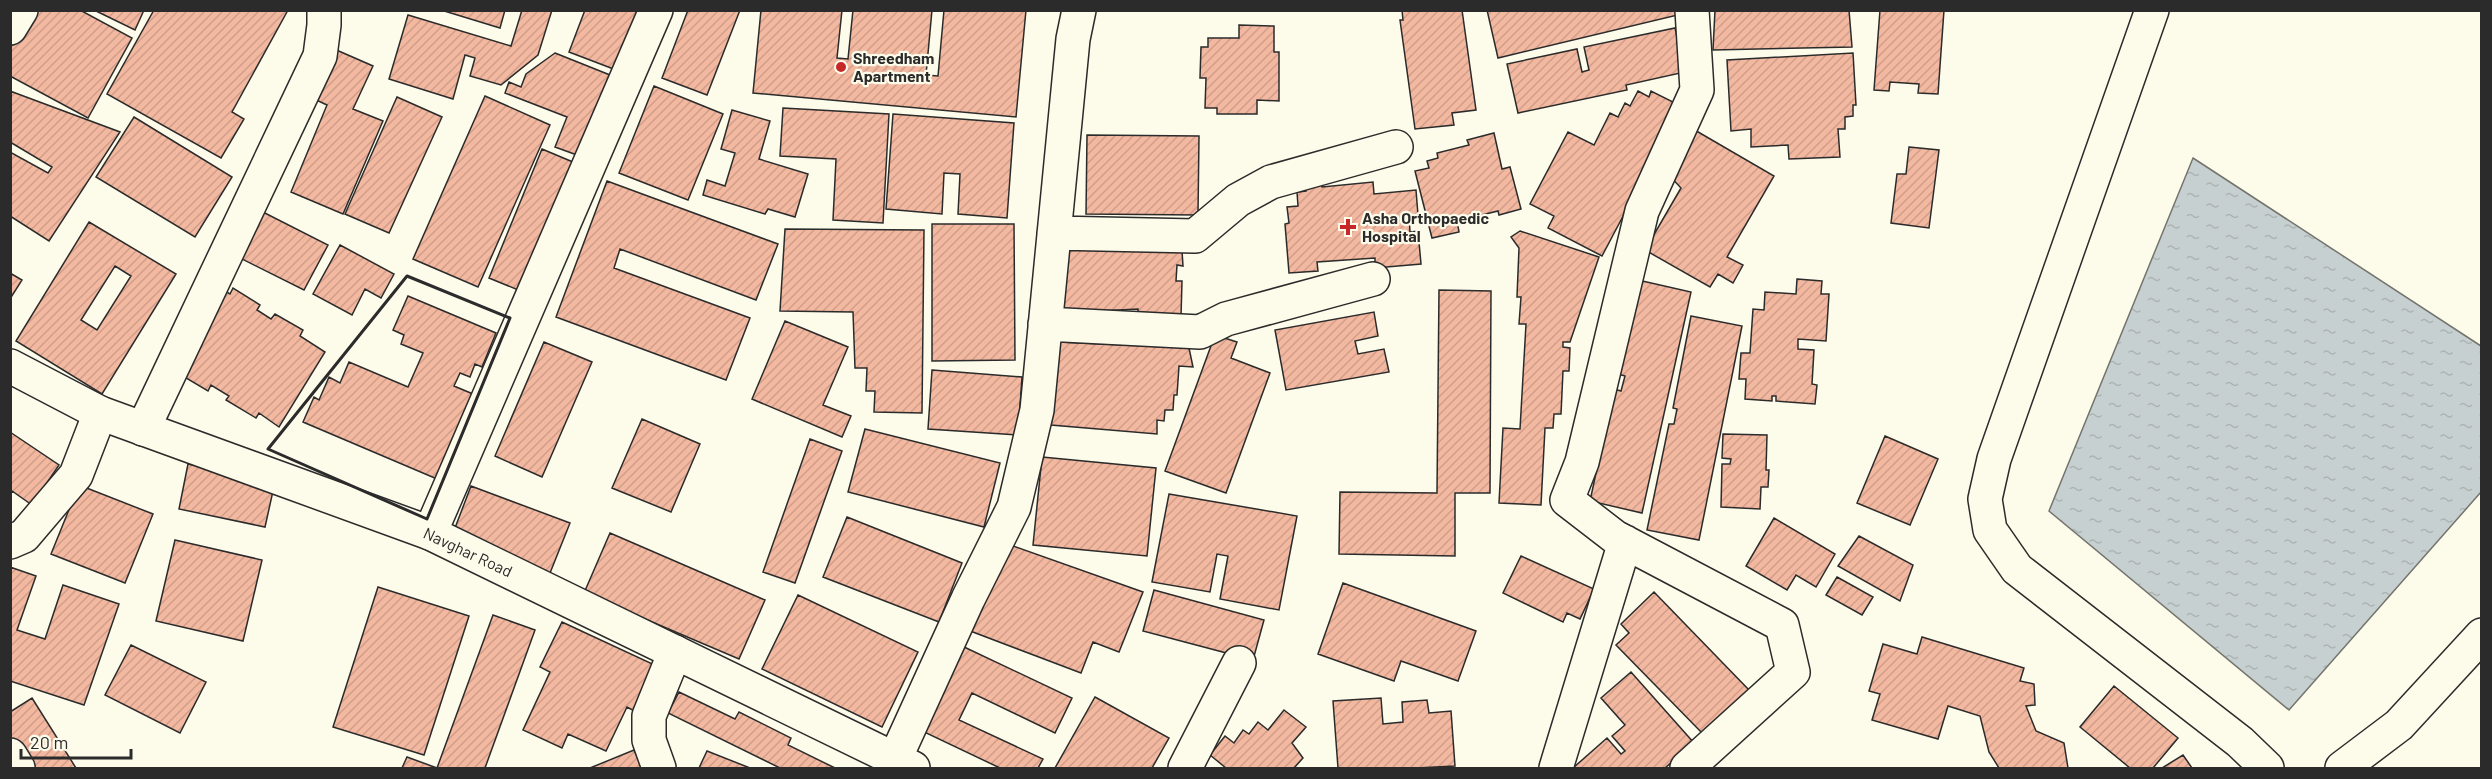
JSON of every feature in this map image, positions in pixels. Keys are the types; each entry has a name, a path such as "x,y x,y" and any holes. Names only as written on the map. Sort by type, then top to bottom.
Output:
{"street":[{"path":"10,28 21,10"},
{"path":"143,429 320,57 324,10"},
{"path":"430,533 656,10"},
{"path":"904,765 968,599 1014,507 1037,410 1073,39 1079,10"},
{"path":"1687,768 1793,672 1782,625 1625,542 1568,500 1582,462 1642,211 1697,90 1692,10"},
{"path":"2152,10 1994,459 1985,499 1990,530 2017,569 2240,742 2267,768"},
{"path":"1054,233 1195,236 1238,200 1271,182 1396,147"},
{"path":"1045,324 1200,332 1226,319 1372,279"},
{"name":"Navghar Road","path":"10,366 100,413 430,533 904,765"},
{"path":"10,542 24,536 76,476 100,413"},
{"path":"1556,768 1625,542"},
{"path":"2342,768 2398,725 2481,635"},
{"path":"659,768 649,740 649,716 675,652"},
{"path":"1185,768 1239,663"},
{"path":"10,755 18,768"}],"water":[{"path":"2193,158 2481,346 2481,492 2289,710 2049,511"}],"building":[{"path":"32,10 80,10 132,38 88,118 10,76 10,48"},
{"path":"94,10 144,10 135,30"},
{"path":"154,10 288,10 232,112 244,119 221,158 107,94"},
{"path":"441,10 505,10 500,28"},
{"path":"522,10 552,10 538,55 501,85 470,76 475,58 465,55 453,99 389,79 408,15 511,46"},
{"path":"585,10 649,10 624,73 569,52"},
{"path":"688,10 740,10 707,95 662,78"},
{"name":"Shreedham Apartment","path":"761,10 842,10 837,58 848,59 853,10 932,10 926,75 938,76 944,10 1026,10 1016,117 753,93"},
{"path":"1402,10 1462,10 1476,110 1452,113 1454,125 1415,129 1400,20 1403,20"},
{"path":"1487,10 1685,10 1686,13 1498,58"},
{"path":"1715,10 1849,10 1852,47 1713,50"},
{"path":"1880,10 1944,10 1938,94 1918,93 1919,84 1890,82 1889,91 1874,90"},
{"path":"1239,25 1274,26 1274,52 1279,52 1279,101 1257,100 1257,114 1217,114 1217,108 1205,108 1206,78 1200,78 1201,47 1208,47 1208,38 1239,38"},
{"path":"1675,28 1685,72 1626,85 1627,90 1518,113 1507,64 1577,49 1582,72 1589,70 1584,47"},
{"path":"325,45 373,66 353,109 383,121 343,214 291,192 327,105 303,94"},
{"path":"555,53 620,79 588,159 555,147 567,117 505,93 509,82 521,87 526,74"},
{"path":"1853,53 1856,105 1853,105 1853,116 1845,117 1845,129 1838,129 1840,157 1789,159 1788,145 1751,147 1751,129 1731,131 1727,60"},
{"path":"654,86 723,114 688,200 619,173"},
{"path":"10,91 120,132 49,241 10,216 10,152 48,173 52,167 10,142"},
{"path":"1638,91 1649,97 1651,91 1681,106 1602,256 1548,228 1554,216 1530,204 1568,132 1594,145 1610,113 1618,117 1625,103 1630,106"},
{"path":"485,96 550,125 478,287 413,259"},
{"path":"397,97 442,117 389,233 345,214"},
{"path":"783,108 889,114 883,223 833,220 836,159 780,156"},
{"path":"732,110 770,121 759,159 808,174 795,217 768,209 765,214 703,195 707,180 725,186 735,153 721,149"},
{"path":"893,114 1014,123 1007,218 958,214 960,174 944,173 942,214 886,209"},
{"path":"134,117 232,177 195,237 96,177"},
{"path":"1693,129 1774,176 1727,257 1743,265 1733,283 1718,274 1710,287 1645,250 1681,188 1667,173"},
{"path":"1494,133 1502,169 1510,167 1521,209 1499,215 1498,211 1457,221 1459,232 1432,238 1415,171 1429,168 1427,161 1438,158 1437,153 1469,145 1467,140"},
{"path":"1087,135 1199,136 1198,215 1086,214"},
{"path":"1909,147 1939,150 1929,228 1891,223 1897,174 1906,174"},
{"path":"542,149 580,165 528,294 489,278"},
{"path":"1321,180 1322,187 1373,182 1374,194 1416,190 1418,215 1409,216 1410,232 1418,231 1421,264 1375,268 1375,258 1317,262 1318,271 1289,273 1285,224 1289,223 1287,207 1298,206 1297,192 1306,191 1305,182"},
{"path":"607,181 778,244 756,300 620,249 614,268 750,318 726,380 556,317"},
{"path":"255,208 328,245 304,290 232,254"},
{"path":"89,222 176,274 102,394 16,341","holes":["115,266 131,276 97,330 81,320"]},
{"path":"932,224 1014,224 1015,360 932,361"},
{"path":"785,229 924,230 922,413 874,412 875,391 866,391 867,368 855,368 853,312 780,311"},
{"path":"1520,231 1599,257 1570,342 1563,342 1563,347 1570,348 1569,371 1563,371 1561,414 1554,414 1553,428 1545,428 1541,505 1499,503 1503,428 1520,429 1526,324 1519,324 1521,297 1517,297 1519,248 1511,237"},
{"path":"1065,244 1182,251 1183,266 1177,265 1176,281 1182,281 1181,317 1138,313 1138,309 1058,313"},
{"path":"340,245 394,274 381,298 365,289 352,315 313,294"},
{"path":"10,273 22,280 10,299"},
{"path":"1797,279 1822,281 1821,294 1829,294 1826,341 1798,339 1798,349 1814,350 1812,384 1817,385 1815,404 1776,401 1776,396 1772,396 1772,401 1745,399 1746,379 1739,379 1741,353 1750,353 1753,309 1764,310 1765,292 1796,294"},
{"path":"1638,280 1691,292 1642,513 1590,501 1614,389 1621,391 1625,376 1618,374"},
{"path":"220,288 230,294 233,288 260,305 257,310 271,319 275,314 303,330 300,336 325,352 279,427 259,413 256,418 226,400 229,396 211,385 208,391 181,375"},
{"path":"1439,290 1491,291 1490,493 1455,493 1455,556 1339,554 1340,492 1437,493"},
{"path":"408,296 496,333 482,367 475,364 470,377 460,373 454,386 473,394 437,479 303,422 314,397 319,400 329,377 340,383 349,362 408,387 423,353 401,344 404,335 393,330"},
{"path":"1374,312 1378,336 1355,341 1358,354 1384,349 1389,372 1286,390 1275,330"},
{"path":"1691,316 1742,326 1699,540 1647,530 1669,424 1674,424 1677,409 1673,408"},
{"path":"785,321 848,347 823,405 851,416 842,437 752,399"},
{"path":"1215,335 1237,342 1231,358 1270,373 1226,493 1165,471"},
{"path":"544,342 592,362 542,477 495,456"},
{"path":"1059,342 1189,348 1193,367 1179,366 1177,395 1174,395 1173,410 1165,410 1164,421 1157,420 1157,434 1051,425"},
{"path":"932,370 1022,377 1018,435 928,429"},
{"path":"642,419 700,444 671,512 612,488"},
{"path":"865,429 1000,463 984,527 848,492"},
{"path":"10,432 59,465 32,505 12,491 10,494"},
{"path":"1723,434 1767,435 1768,487 1761,487 1760,509 1721,507 1722,464 1730,464 1731,459 1722,458"},
{"path":"1885,436 1938,459 1910,525 1857,503"},
{"path":"810,439 842,451 795,583 763,572"},
{"path":"1042,457 1156,468 1147,556 1033,545"},
{"path":"188,464 275,482 265,527 179,509"},
{"path":"79,485 153,514 125,583 51,554"},
{"path":"471,486 570,523 548,578 450,541"},
{"path":"1169,494 1297,516 1279,610 1220,599 1228,556 1217,554 1210,592 1152,582"},
{"path":"847,517 962,563 939,622 823,577"},
{"path":"1774,518 1835,554 1816,587 1796,575 1787,590 1746,566"},
{"path":"610,533 765,600 739,659 584,593"},
{"path":"1859,536 1913,565 1900,601 1838,566"},
{"path":"175,540 262,560 243,641 156,621"},
{"path":"1002,542 1143,592 1119,652 1093,642 1081,673 965,629"},
{"path":"1521,556 1594,589 1580,619 1567,613 1563,622 1503,593"},
{"path":"10,567 36,576 17,630 45,639 63,585 119,604 84,705 10,681"},
{"path":"1837,577 1873,597 1862,615 1826,595"},
{"path":"1343,583 1476,631 1458,681 1401,661 1394,681 1318,654"},
{"path":"378,587 469,616 424,755 333,727"},
{"path":"1154,590 1264,620 1253,660 1143,631"},
{"path":"1654,592 1749,690 1703,734 1616,645 1629,633 1621,624"},
{"path":"798,595 918,652 882,727 762,669"},
{"path":"493,615 535,630 485,768 437,768"},
{"path":"562,622 659,667 638,713 627,707 606,751 568,734 562,748 523,730 550,672 540,667"},
{"path":"1922,637 2024,668 2020,681 2034,684 2035,705 2026,706 2036,731 2064,743 2068,768 1999,768 1989,752 1980,716 1948,706 1938,739 1872,720 1880,694 1869,691 1883,644 1917,654"},
{"path":"131,645 206,682 180,733 105,695"},
{"path":"962,646 1072,698 1055,733 972,693 959,720 1043,759 1038,768 1000,768 922,731"},
{"path":"1631,672 1694,743 1665,768 1573,768 1607,738 1621,754 1625,751 1612,736 1625,725 1601,698"},
{"path":"2114,686 2178,738 2153,768 2130,768 2080,727"},
{"path":"679,692 735,719 739,712 791,738 788,745 835,768 780,768 668,713"},
{"path":"1095,697 1169,738 1152,768 1055,768"},
{"path":"32,698 76,768 26,768 10,744 10,712"},
{"path":"1381,698 1383,724 1403,722 1402,702 1427,700 1429,713 1451,711 1455,766 1338,768 1333,701"},
{"path":"1284,710 1306,727 1292,743 1303,758 1294,768 1226,768 1210,755 1225,736 1234,743 1243,730 1249,734 1258,722 1268,730"},
{"path":"634,750 642,768 590,768"},
{"path":"707,751 750,768 699,768"},
{"path":"2183,755 2192,768 2162,768"},
{"path":"407,757 437,768 402,768"}],"wall":[{"path":"407,276 510,318 427,519 268,449 407,276"}],"place":[{"name":"Shreedham Apartment","path":"841,67"},
{"name":"Asha Orthopaedic Hospital","path":"1348,227"}]}
